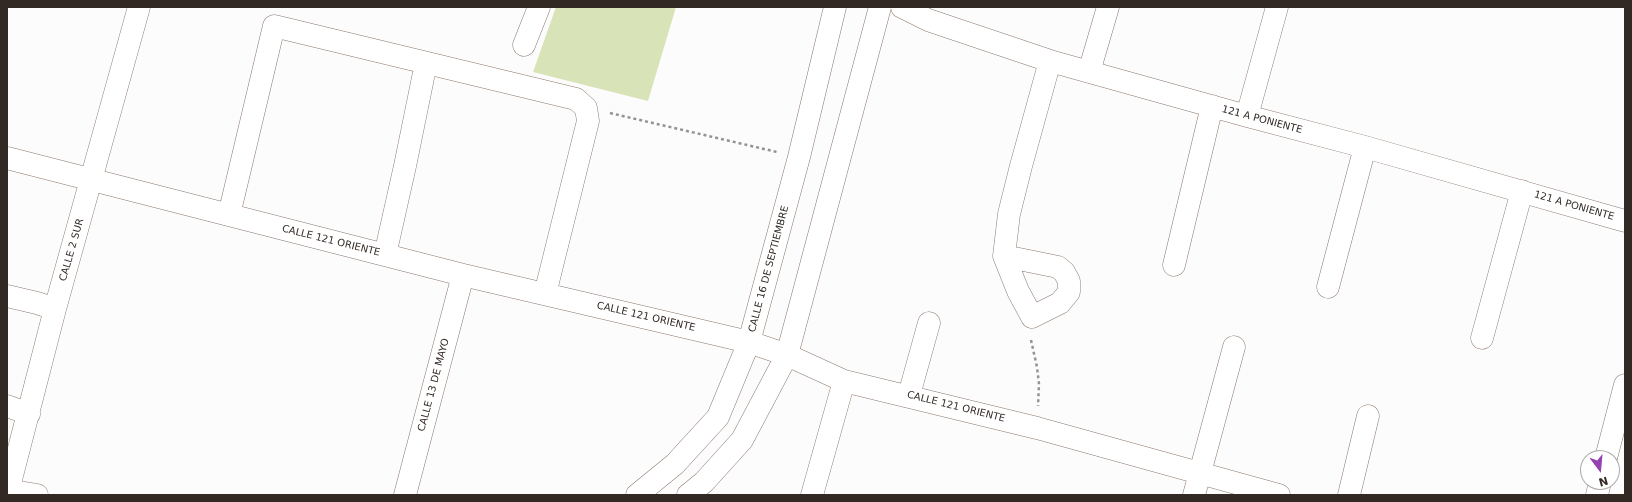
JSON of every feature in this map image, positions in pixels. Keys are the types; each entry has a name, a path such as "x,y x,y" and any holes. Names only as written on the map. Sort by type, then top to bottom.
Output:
{"street":[{"name":"CALLE 2 SUR","path":"7,492 29,414 55,309 139,7"},
{"path":"524,45 539,7"},
{"name":"CALLE 16 DE SEPTIEMBRE","path":"637,495 675,464 718,416 749,342 800,157 835,7"},
{"path":"688,495 704,482 742,440 787,356 880,7"},
{"name":"121 A PONIENTE","path":"902,7 930,14 1050,61 1365,147 1625,221"},
{"path":"1088,72 1108,7"},
{"path":"1247,116 1277,7"},
{"path":"229,215 274,26 576,99 586,108 588,121 545,294"},
{"path":"1004,256 1058,267 1064,272 1069,281 1069,292 1060,303 1032,317 1018,291 1004,256 1009,214 1050,61"},
{"path":"385,255 426,63"},
{"path":"1174,265 1212,106"},
{"path":"1328,287 1365,147"},
{"name":"CALLE 121 ORIENTE","path":"7,158 463,275 749,342 844,380 1038,428 1278,495"},
{"path":"1482,338 1522,191"},
{"name":"CALLE 13 DE MAYO","path":"405,495 463,275"},
{"path":"7,296 55,309"},
{"path":"909,396 930,323"},
{"path":"1194,495 1234,347"},
{"path":"812,495 844,380"},
{"path":"1608,450 1625,385"},
{"path":"7,406 29,414"},
{"path":"1349,495 1368,416"},
{"path":"7,492 37,495"}],"path":[{"path":"586,108 800,157"},
{"path":"1032,317 1031,340 1039,384 1038,428"}],"green space":[{"path":"556,7 676,7 648,101 533,72"}]}
